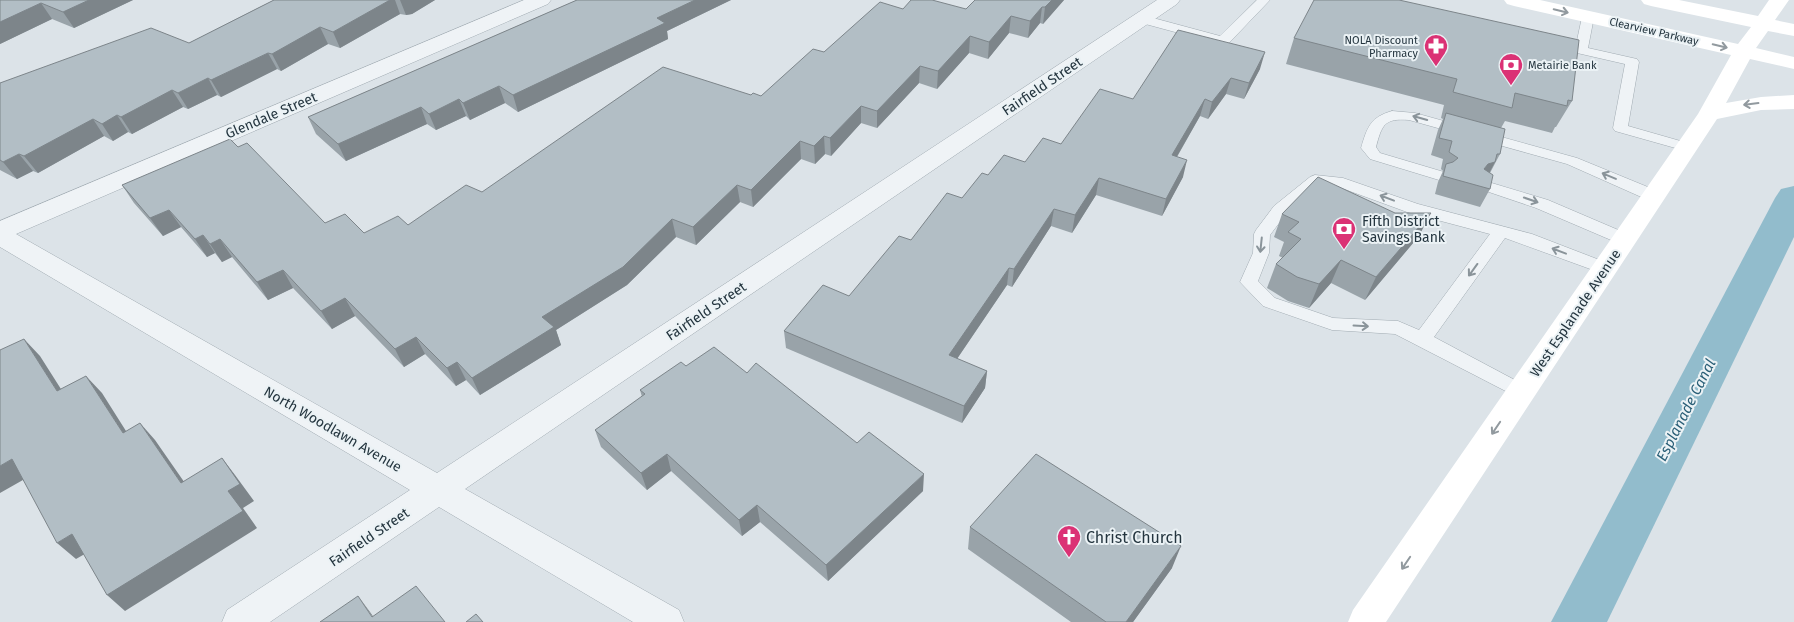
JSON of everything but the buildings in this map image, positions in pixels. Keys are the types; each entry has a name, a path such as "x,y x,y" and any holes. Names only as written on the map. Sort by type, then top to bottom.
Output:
{"main road":[{"name":"Clearview Parkway","path":"1514,0 1794,63"},
{"path":"1651,0 1702,5 1794,30"},
{"name":"West Esplanade Avenue","path":"1366,622 1654,196 1708,114 1744,52 1779,0"},
{"path":"1708,114 1738,106 1770,102 1794,102"}],"street":[{"name":"Glendale Street","path":"0,231 541,0"},
{"name":"Fairfield Street","path":"240,622 1170,0"},
{"name":"North Woodlawn Avenue","path":"0,236 666,622"}],"lane":[{"path":"1142,19 1223,42 1264,0"},
{"path":"1581,50 1588,17"},
{"path":"1543,41 1632,62 1620,128 1686,147"},
{"path":"1439,174 1375,156 1368,148 1377,122 1385,117 1396,114 1410,116 1572,161 1654,196"},
{"path":"1521,392 1398,328 1332,324 1269,302 1249,282 1260,253 1262,234 1280,210 1315,180 1338,181 1413,208 1526,238 1604,268"},
{"path":"1485,186 1542,204 1624,239"},
{"path":"1422,340 1501,231"}],"waterway":[{"name":"Esplanade Canal","path":"1579,622 1794,198"}],"place":[{"name":"NOLA Discount Pharmacy","path":"1436,67"},
{"name":"Metairie Bank","path":"1511,86"},
{"name":"Fifth District Savings Bank","path":"1344,250"},
{"name":"Christ Church","path":"1069,558"}]}
